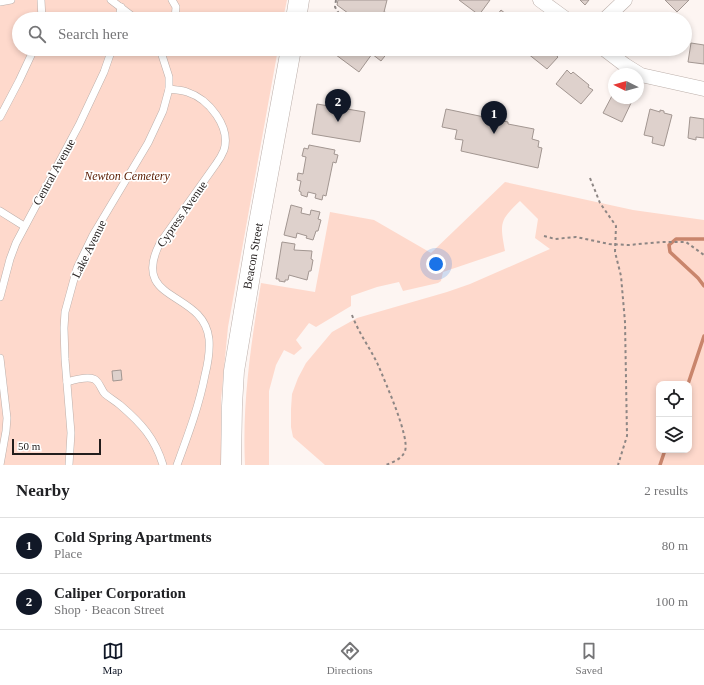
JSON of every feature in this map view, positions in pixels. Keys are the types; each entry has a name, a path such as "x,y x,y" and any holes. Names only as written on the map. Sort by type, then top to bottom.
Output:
{"main road":[{"path":"297,12 299,0"},
{"name":"Beacon Street","path":"231,465 234,372 256,234 289,56"}],"street":[{"path":"540,0 556,12"},
{"path":"613,12 625,0"},
{"path":"613,56 625,66 641,75 704,89"}],"lane":[{"path":"0,2 11,0"},
{"path":"42,0 42,12"},
{"path":"111,0 127,12"},
{"path":"172,0 176,7 176,12"},
{"path":"120,12 121,7"},
{"path":"0,117 31,56"},
{"name":"Central Avenue","path":"0,297 10,259 24,226 45,191 80,125 110,56"},
{"name":"Lake Avenue","path":"69,465 71,433 64,328 65,312 77,268 93,235 148,143 163,111 169,89 169,77 162,56"},
{"name":"Cypress Avenue","path":"169,89 188,92 200,99 213,110 222,124 225,138 224,150 216,164 160,243 152,265 155,282 161,288 192,309 201,318 206,327 209,338 207,366 201,398 177,465"},
{"path":"0,211 24,226"},
{"path":"0,358 7,418 0,465"},
{"path":"67,382 87,378 94,379 105,394 136,419 152,438 163,465"}],"path":[{"path":"336,0 335,7 338,12"},
{"path":"590,178 600,203 616,226 615,252 621,276 627,400 627,436 618,465"},
{"path":"544,236 555,239 576,237 615,244 642,245 661,242 686,242 704,254"},
{"path":"352,315 357,329 378,366 405,436 405,451 402,456 386,465"}],"green space":[{"name":"Newton Cemetery","path":"0,0 287,0 284,12 12,12 12,56 277,56 228,327 221,400 221,465 0,465"},
{"path":"505,182 633,210 704,220 704,465 325,465 293,437 291,427 292,394 306,363 332,332 357,318 470,284 550,249 535,238 538,219 520,201 508,213 503,223 502,234 505,251 443,272 441,281 438,283 403,291 399,282 377,287 351,296 351,306 316,327 309,323 296,340 302,348 294,355 284,350 276,365 269,391 269,465 245,465 244,442 246,396 261,283 315,292 330,212 374,220 431,253"}],"building":[{"path":"338,0 387,0 384,12 346,12 337,5"},
{"path":"459,0 490,0 481,12 475,12"},
{"path":"580,0 589,0 585,5"},
{"path":"665,0 689,0 677,12"},
{"path":"692,43 704,45 704,64 688,62 689,56 692,56"},
{"path":"337,56 371,56 359,72"},
{"path":"375,56 385,56 381,61"},
{"path":"531,56 557,56 558,57 547,69"},
{"path":"567,70 571,74 573,72 593,90 581,104 556,84"},
{"path":"608,103 631,104 622,122 603,113"},
{"path":"317,104 365,112 360,142 312,134"},
{"path":"446,109 534,129 532,139 539,141 538,147 542,148 538,168 461,151 463,140 455,139 457,130 442,127"},
{"path":"650,109 660,112 660,110 664,111 664,113 672,115 664,146 652,143 653,137 644,135"},
{"path":"690,117 704,119 704,138 696,137 696,140 688,138"},
{"path":"309,145 335,150 334,154 338,155 336,163 333,162 326,196 323,195 322,200 315,198 316,194 308,192 307,197 301,195 301,192 299,191 301,181 297,180 298,173 303,174 306,157 302,156 304,148 308,149"},
{"path":"291,205 302,208 301,213 310,215 311,210 320,212 318,219 321,220 318,231 316,231 313,240 306,238 307,236 297,233 296,238 284,235"},
{"path":"282,242 295,244 294,250 312,251 311,259 313,260 311,271 309,271 307,280 289,275 288,280 285,280 285,282 276,279"},
{"path":"121,370 122,380 113,381 112,371"}],"waterway":[{"path":"704,239 676,239 669,245 670,252 698,278 704,286"},
{"path":"689,381 704,336"},
{"path":"660,465 664,453"}],"place":[{"name":"Caliper Corporation","path":"338,122"},
{"name":"Cold Spring Apartments","path":"494,134"}]}
